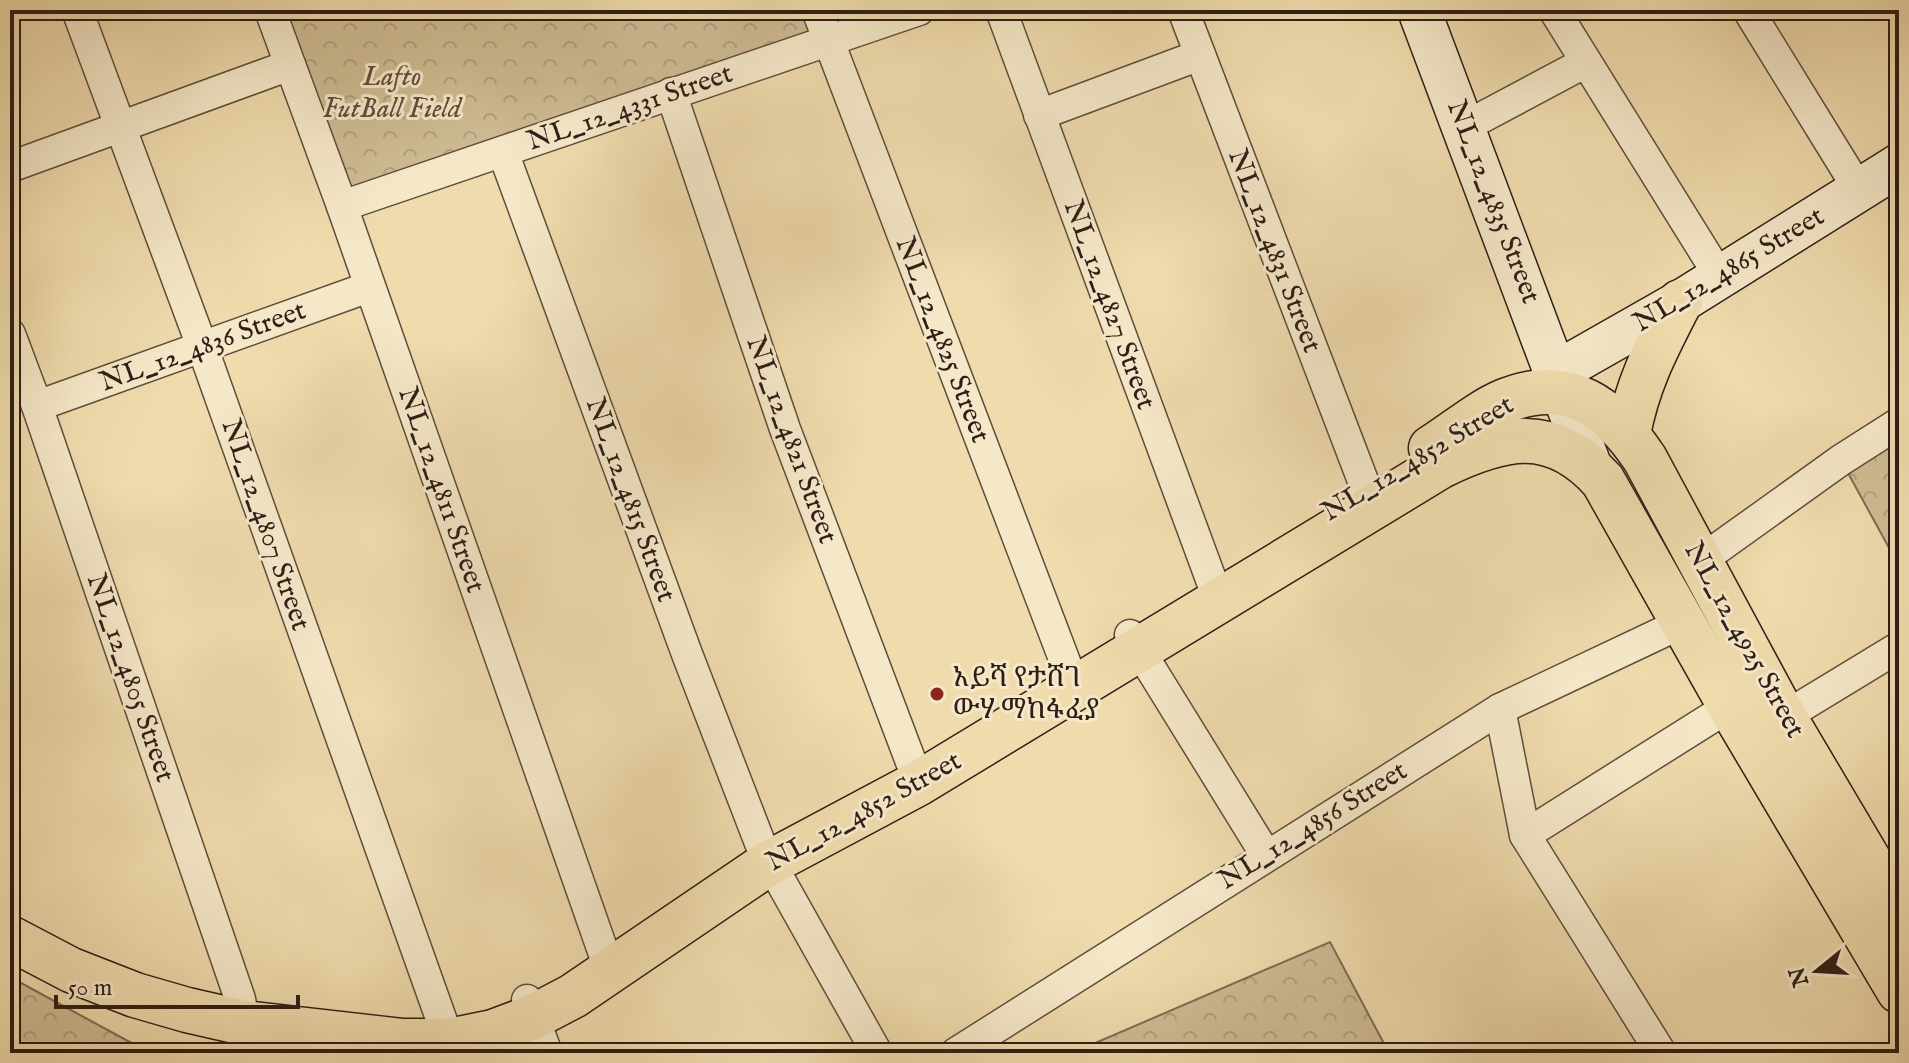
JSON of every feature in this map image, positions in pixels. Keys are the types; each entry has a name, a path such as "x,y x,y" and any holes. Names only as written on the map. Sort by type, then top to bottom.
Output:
{"main road":[{"path":"1628,434 1634,399 1645,370 1680,302"},
{"name":"NL_12_4852 Street","path":"10,938 71,970 135,995 242,1011 314,1011 444,1032 484,1014 536,1023 608,962 766,855 914,773 1369,499 1503,402 1561,383"},
{"name":"NL_12_4925 Street","path":"1561,383 1602,409 1628,434 1645,459 1784,717 1819,817 1899,991"},
{"name":"NL_12_4852 Street","path":"1369,499 1477,449 1504,441 1555,444 1591,468"},
{"name":"NL_12_4925 Street","path":"1591,468 1603,481 1730,706 1819,817 1898,906"},
{"name":"NL_12_4852 Street","path":"10,912 106,959 242,1011"}],"street":[{"name":"NL_12_4807 Street","path":"77,10 203,349 444,1032"},
{"name":"NL_12_4811 Street","path":"270,10 608,962"},
{"name":"NL_12_4825 Street","path":"817,10 1071,679"},
{"name":"NL_12_4331 Street","path":"342,206 919,10"},
{"name":"NL_12_4827 Street","path":"1001,10 1215,592"},
{"name":"NL_12_4831 Street","path":"1183,10 1369,499"},
{"name":"NL_12_4835 Street","path":"1419,10 1561,383"},
{"path":"1554,10 1720,277"},
{"path":"1748,10 1859,190"},
{"path":"1039,115 1200,55"},
{"path":"1464,127 1586,62"},
{"path":"10,167 290,65"},
{"name":"NL_12_4821 Street","path":"671,93 785,429 914,773"},
{"name":"NL_12_4815 Street","path":"503,152 687,654 766,855 877,1053"},
{"name":"NL_12_4865 Street","path":"1561,383 1680,302 1899,165"},
{"name":"NL_12_4836 Street","path":"37,406 369,287"},
{"name":"NL_12_4805 Street","path":"10,334 242,1011"},
{"path":"1561,383 1591,468"},
{"path":"1700,561 1841,460 1899,423"},
{"name":"NL_12_4856 Street","path":"956,1053 1500,709 1682,623"},
{"path":"1134,642 1266,855"},
{"path":"1784,717 1899,647"},
{"path":"1525,835 1730,706"},
{"path":"1500,709 1525,835 1661,1053"}],"green space":[{"name":"Lafto FutBall Field","path":"272,10 824,10 834,36 340,201"},
{"path":"1899,415 1899,566 1837,453"},
{"path":"1330,942 1389,1053 1072,1053"},
{"path":"10,977 150,1053 10,1053"}],"place":[{"name":"አይሻ የታሸገ ውሃ ማከፋፈያ","path":"937,694"}]}
